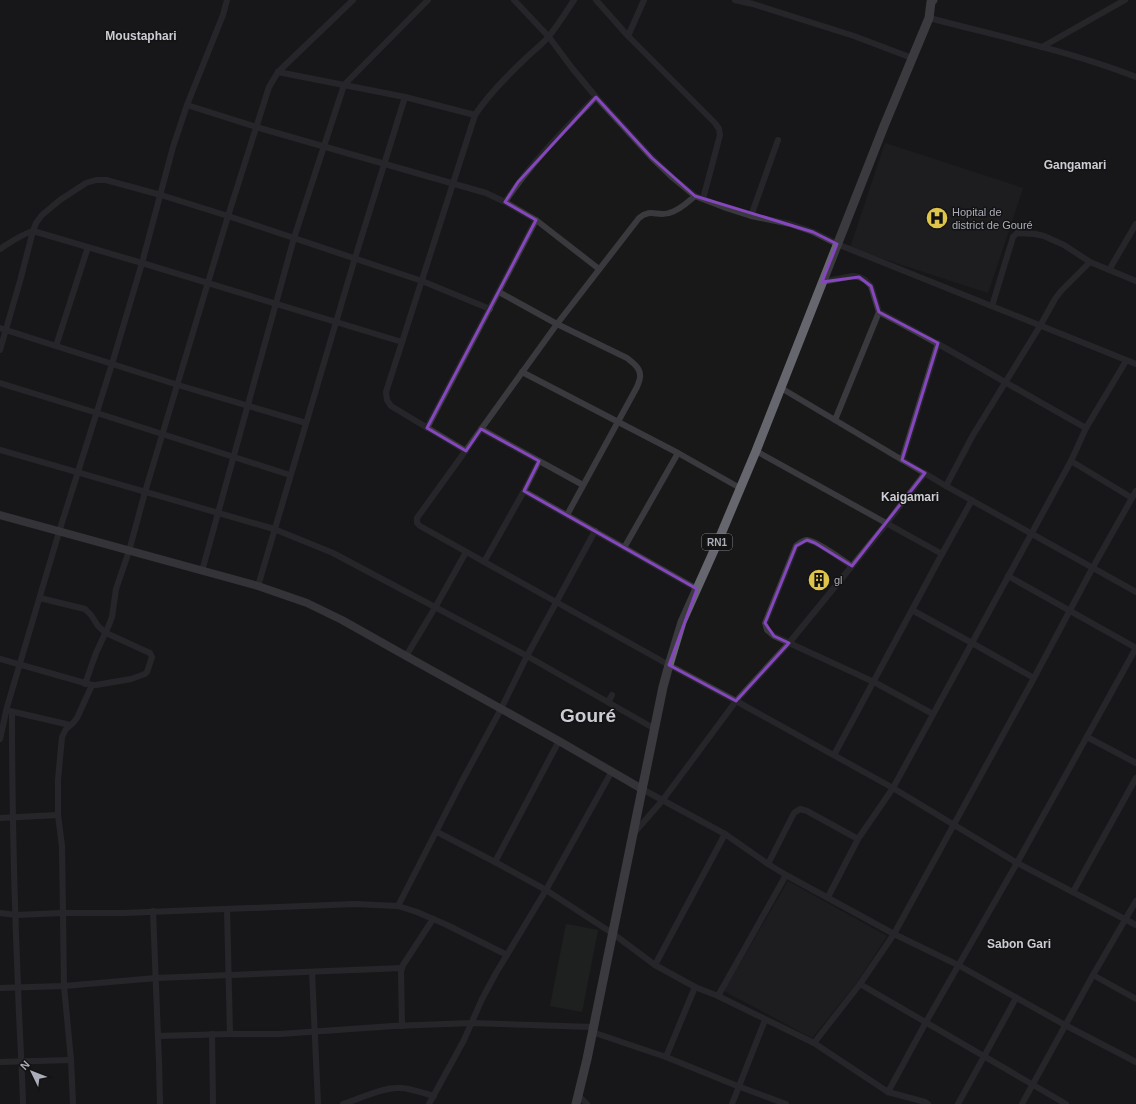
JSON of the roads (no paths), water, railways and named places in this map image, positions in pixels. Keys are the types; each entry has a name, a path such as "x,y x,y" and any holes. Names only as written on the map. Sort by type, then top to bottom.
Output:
{"highway":[{"name":"RN1","path":"577,1100 587,1059 654,729 669,665 682,622 756,451 837,244 929,18 932,1"}],"main road":[{"path":"0,515 258,586 307,603 342,620 560,741 642,789"}],"street":[{"path":"0,739 59,532 112,364 174,147 188,104 223,15 227,0"},
{"path":"73,1104 71,1060 64,986 62,846 58,815 58,780 62,737 77,718 88,685 96,653 112,617 116,588 129,551 145,492 228,216 269,87 278,72 353,0"},
{"path":"202,571 294,238 344,85 428,0"},
{"path":"514,0 548,37 596,97 652,158 695,196 751,216 796,226 813,232 837,244 1136,364"},
{"path":"466,451 391,406 387,400 386,392 475,115 481,105 502,82 548,37 574,0"},
{"path":"596,0 628,36 715,123 719,129 720,135 703,199"},
{"path":"628,36 644,0"},
{"path":"735,0 753,4 854,36 912,58"},
{"path":"1042,47 1125,0"},
{"path":"929,18 1042,47 1105,65 1136,77"},
{"path":"278,72 405,97 475,115"},
{"path":"258,586 355,258 405,97"},
{"path":"505,202 518,182 553,142 596,97"},
{"path":"188,104 256,127 486,193 536,220 599,269"},
{"path":"751,216 778,140"},
{"path":"0,350 3,329 20,281 32,231 36,223 42,215 60,200 86,183 96,180 106,180 161,195 228,216 422,281 490,309"},
{"path":"695,196 672,213 666,214 650,212 639,218 522,372 417,518 418,523 420,526 556,603 893,788 1017,863 1136,926"},
{"path":"427,428 536,220"},
{"path":"1110,270 1136,224"},
{"path":"0,250 24,234 32,231 142,262 402,342"},
{"path":"992,306 1013,237 1017,233 1044,236 1064,245 1090,262 1136,281"},
{"path":"56,346 88,247"},
{"path":"946,486 973,435 1061,291 1090,262"},
{"path":"822,282 852,276 860,277 871,286 879,312 835,420"},
{"path":"499,292 557,324 627,358 638,368 640,377 637,387 567,515"},
{"path":"879,312 938,343 1005,383 1086,428"},
{"path":"3,329 178,385 306,423"},
{"path":"902,460 938,343"},
{"path":"828,897 858,839 893,788 1071,461 1086,428 1126,361"},
{"path":"522,372 678,453 740,488"},
{"path":"0,383 290,475"},
{"path":"781,388 946,486 1136,592"},
{"path":"481,429 583,485"},
{"path":"0,450 274,529 333,552 527,656 654,729"},
{"path":"756,451 942,554"},
{"path":"624,548 678,453"},
{"path":"484,562 539,461"},
{"path":"1071,461 1132,498"},
{"path":"632,836 662,801 736,701 789,643 887,523 925,473"},
{"path":"524,491 697,589"},
{"path":"814,1043 860,984 894,934 1093,567 1136,491"},
{"path":"834,755 972,500"},
{"path":"398,906 527,656 595,531"},
{"path":"852,566 815,542 807,540 801,542 796,546 765,623 767,630 774,636 874,682 932,714"},
{"path":"406,656 466,552"},
{"path":"888,1092 1136,648 1008,576"},
{"path":"0,659 88,685 96,686 144,675 147,672 152,657 150,653 106,633 98,626 85,609 40,598"},
{"path":"912,610 972,642 1034,678"},
{"path":"608,702 612,694"},
{"path":"0,706 9,710 70,725"},
{"path":"9,710 23,1104"},
{"path":"1087,737 1136,763"},
{"path":"495,862 560,741"},
{"path":"429,1104 456,1057 482,999 546,890 612,771"},
{"path":"1073,892 1136,778"},
{"path":"642,789 725,834 786,875 894,934 958,965 1065,1025 1136,1062"},
{"path":"768,864 794,813 800,809 807,811 858,839"},
{"path":"0,818 58,815"},
{"path":"437,832 546,890 612,933 655,965 695,987 718,996 814,1043 888,1092 925,1103"},
{"path":"655,965 725,834"},
{"path":"718,996 786,875"},
{"path":"1022,1104 1093,975 1136,901"},
{"path":"0,912 16,915 355,904 398,906 433,918 507,955"},
{"path":"227,909 230,1034"},
{"path":"153,911 160,1104"},
{"path":"402,1026 402,968 433,918"},
{"path":"0,988 64,986 156,978 402,968"},
{"path":"312,972 318,1104"},
{"path":"1093,975 1136,999"},
{"path":"860,984 1066,1104"},
{"path":"666,1057 695,987"},
{"path":"958,1104 1016,998"},
{"path":"732,1104 766,1020"},
{"path":"158,1036 280,1034 472,1022 593,1030 786,1104"},
{"path":"212,1034 214,1104"},
{"path":"0,1062 71,1060"},
{"path":"343,1104 387,1089 397,1088 406,1088 434,1096"},
{"path":"577,1100 587,1104"}],"place":[{"name":"Hopital de district de Gouré","path":"937,218"},
{"name":"gl","path":"819,580"}],"district":[{"name":"Moustaphari","path":"141,36"},
{"name":"Gangamari","path":"1075,165"},
{"name":"Kaigamari","path":"910,497"},
{"name":"Gouré","path":"588,715"},
{"name":"Sabon Gari","path":"1019,944"}]}
